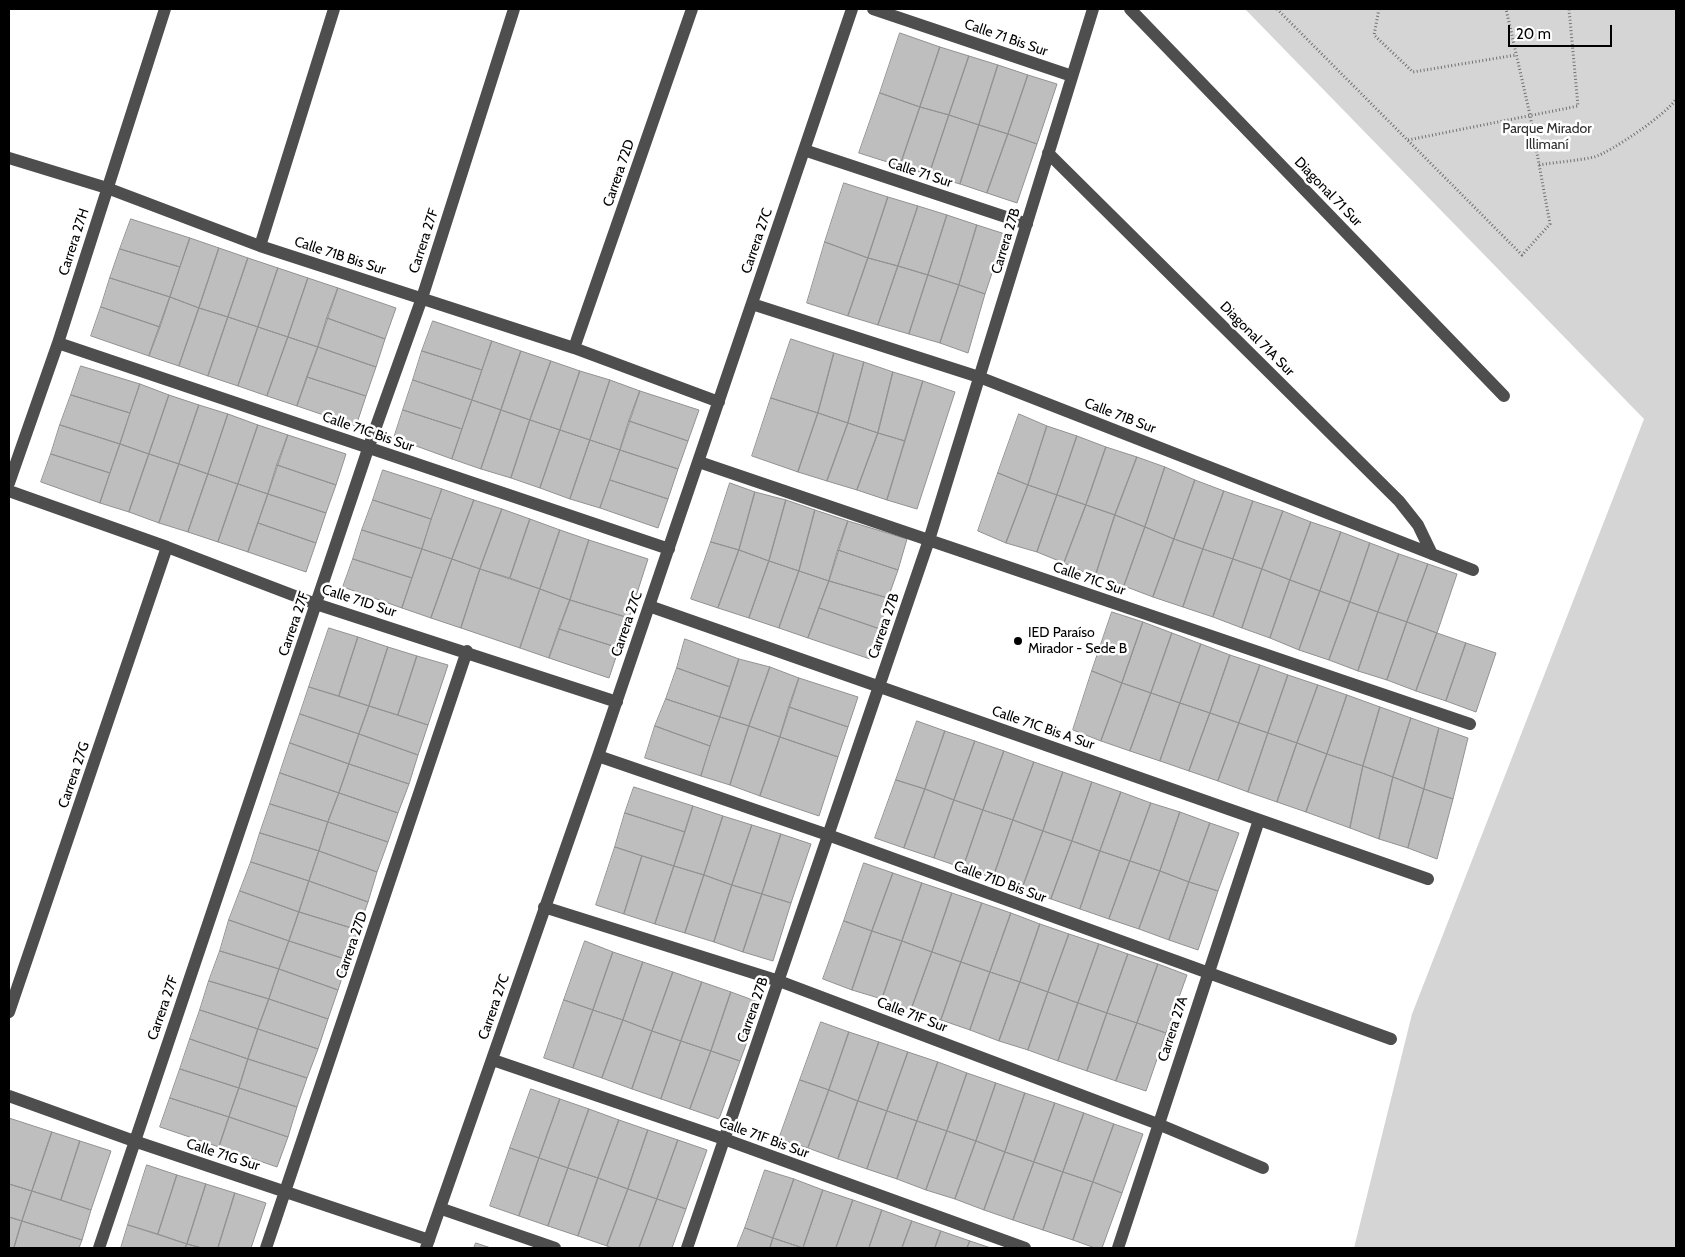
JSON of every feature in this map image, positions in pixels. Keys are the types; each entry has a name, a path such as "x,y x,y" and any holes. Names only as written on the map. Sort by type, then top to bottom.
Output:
{"street":[{"name":"Carrera 27H","path":"9,483 58,342 165,9"},
{"path":"260,246 334,9"},
{"name":"Carrera 27F","path":"99,1248 368,449 422,298 514,9"},
{"name":"Carrera 72D","path":"574,348 692,9"},
{"name":"Carrera 27C","path":"428,1244 442,1209 544,908 617,702 852,9"},
{"name":"Calle 71 Bis Sur","path":"873,9 1072,76"},
{"name":"Carrera 27B","path":"687,1248 929,540 1093,9"},
{"name":"Diagonal 71 Sur","path":"1130,9 1504,396"},
{"name":"Calle 71 Sur","path":"804,150 1027,224"},
{"name":"Diagonal 71A Sur","path":"1048,153 1399,501 1418,525 1432,554"},
{"name":"Calle 71B Bis Sur","path":"9,158 107,188 260,246 574,348 719,402"},
{"name":"Calle 71B Sur","path":"752,304 979,377 1473,570"},
{"name":"Calle 71C Bis Sur","path":"58,342 368,449 669,549"},
{"name":"Calle 71C Sur","path":"698,462 1470,724"},
{"name":"Calle 71D Sur","path":"9,492 167,547 316,604 467,651 617,702"},
{"name":"Carrera 27G","path":"9,1012 167,547"},
{"name":"Calle 71C Bis A Sur","path":"649,606 1428,879"},
{"name":"Carrera 27D","path":"266,1248 467,651"},
{"name":"Calle 71D Bis Sur","path":"598,756 828,835 1207,974 1391,1039"},
{"name":"Carrera 27A","path":"1118,1248 1259,820"},
{"name":"Calle 71F Sur","path":"544,908 778,981 1158,1124 1263,1168"},
{"name":"Calle 71F Bis Sur","path":"492,1060 724,1139 1025,1248"},
{"name":"Calle 71G Sur","path":"9,1096 134,1142 285,1191 428,1244"},
{"path":"442,1209 555,1248"}],"path":[{"path":"1277,9 1522,255 1550,224 1530,116 1506,9"},
{"path":"1379,9 1374,35 1413,72 1516,55"},
{"path":"1408,140 1578,106 1568,9"},
{"path":"1539,165 1596,156 1671,108 1676,99"}],"green space":[{"name":"Parque Mirador Illimaní","path":"1245,9 1676,9 1676,1248 1354,1248 1412,1014 1644,419"}],"building":[{"path":"900,33 940,47 920,107 880,93"},
{"path":"940,47 969,56 949,115 920,107"},
{"path":"969,56 998,65 979,125 949,115"},
{"path":"998,65 1028,75 1008,134 979,125"},
{"path":"1028,75 1057,84 1037,144 1008,134"},
{"path":"880,93 920,107 900,166 859,153"},
{"path":"920,107 949,115 929,175 900,166"},
{"path":"949,115 979,125 960,184 929,175"},
{"path":"979,125 1008,134 987,193 960,184"},
{"path":"1008,134 1037,144 1017,203 987,193"},
{"path":"844,183 888,197 868,258 825,242"},
{"path":"888,197 918,206 898,266 868,258"},
{"path":"918,206 947,215 928,275 898,266"},
{"path":"947,215 977,225 959,285 928,275"},
{"path":"131,219 190,238 180,267 120,249"},
{"path":"977,225 1005,234 985,294 959,285"},
{"path":"190,238 219,248 199,308 170,297"},
{"path":"825,242 868,258 848,316 807,303"},
{"path":"219,248 248,258 228,317 199,308"},
{"path":"120,249 180,267 170,297 110,278"},
{"path":"248,258 278,268 258,327 228,317"},
{"path":"868,258 898,266 878,325 848,316"},
{"path":"898,266 928,275 909,334 878,325"},
{"path":"278,268 308,278 288,337 258,327"},
{"path":"928,275 959,285 940,343 909,334"},
{"path":"110,278 170,297 160,327 101,307"},
{"path":"308,278 338,288 318,347 288,337"},
{"path":"959,285 985,294 968,353 940,343"},
{"path":"338,288 396,308 385,339 327,318"},
{"path":"170,297 199,308 179,366 149,356"},
{"path":"101,307 160,327 149,356 91,336"},
{"path":"199,308 228,317 208,376 179,366"},
{"path":"228,317 258,327 238,386 208,376"},
{"path":"327,318 385,339 376,367 318,347"},
{"path":"433,321 492,341 482,370 422,351"},
{"path":"258,327 288,337 267,396 238,386"},
{"path":"288,337 318,347 297,406 267,396"},
{"path":"791,339 834,353 818,413 771,398"},
{"path":"492,341 521,351 501,410 472,400"},
{"path":"318,347 376,367 366,396 307,377"},
{"path":"422,351 482,370 472,400 413,380"},
{"path":"521,351 551,361 530,420 501,410"},
{"path":"834,353 864,362 848,423 818,413"},
{"path":"551,361 580,371 560,430 530,420"},
{"path":"864,362 893,372 878,433 848,423"},
{"path":"81,366 140,384 130,413 71,395"},
{"path":"580,371 610,380 590,440 560,430"},
{"path":"893,372 923,381 905,441 878,433"},
{"path":"307,377 366,396 356,426 297,406"},
{"path":"413,380 472,400 462,429 403,410"},
{"path":"610,380 640,391 620,450 590,440"},
{"path":"923,381 955,392 917,509 887,500"},
{"path":"140,384 169,395 149,454 120,444"},
{"path":"640,391 699,410 688,441 629,421"},
{"path":"71,395 130,413 120,444 60,425"},
{"path":"169,395 199,405 179,464 149,454"},
{"path":"771,398 818,413 798,472 752,456"},
{"path":"472,400 501,410 481,469 452,459"},
{"path":"199,405 228,414 208,474 179,464"},
{"path":"403,410 462,429 452,459 394,438"},
{"path":"501,410 530,420 511,478 481,469"},
{"path":"818,413 848,423 827,481 798,472"},
{"path":"228,414 258,425 238,484 208,474"},
{"path":"1019,414 1047,426 1028,485 998,473"},
{"path":"530,420 560,430 540,488 511,478"},
{"path":"629,421 688,441 678,469 620,450"},
{"path":"848,423 878,433 857,490 827,481"},
{"path":"60,425 120,444 110,473 51,454"},
{"path":"258,425 288,435 268,494 238,484"},
{"path":"1047,426 1077,436 1057,495 1028,485"},
{"path":"560,430 590,440 570,499 540,488"},
{"path":"878,433 905,441 887,500 857,490"},
{"path":"288,435 346,454 336,485 277,465"},
{"path":"1077,436 1106,447 1086,505 1057,495"},
{"path":"590,440 620,450 600,508 570,499"},
{"path":"120,444 149,454 129,512 100,503"},
{"path":"1106,447 1137,457 1115,515 1086,505"},
{"path":"620,450 678,469 668,499 610,480"},
{"path":"51,454 110,473 100,503 41,482"},
{"path":"149,454 179,464 159,523 129,512"},
{"path":"1137,457 1165,467 1145,527 1115,515"},
{"path":"179,464 208,474 188,532 159,523"},
{"path":"277,465 336,485 326,513 268,494"},
{"path":"1165,467 1195,480 1174,539 1145,527"},
{"path":"383,470 442,489 431,519 373,500"},
{"path":"998,473 1028,485 1006,543 978,531"},
{"path":"208,474 238,484 218,542 188,532"},
{"path":"610,480 668,499 658,528 600,508"},
{"path":"1195,480 1224,491 1203,549 1174,539"},
{"path":"730,483 755,492 739,550 711,542"},
{"path":"238,484 268,494 248,552 218,542"},
{"path":"1028,485 1057,495 1037,552 1006,543"},
{"path":"442,489 474,500 452,559 422,549"},
{"path":"1224,491 1253,501 1233,559 1203,549"},
{"path":"755,492 786,500 769,561 739,550"},
{"path":"268,494 326,513 316,543 258,523"},
{"path":"1057,495 1086,505 1064,563 1037,552"},
{"path":"373,500 431,519 422,549 362,530"},
{"path":"474,500 502,509 480,569 452,559"},
{"path":"786,500 815,510 799,571 769,561"},
{"path":"1253,501 1283,511 1262,569 1233,559"},
{"path":"1086,505 1115,515 1095,577 1064,563"},
{"path":"502,509 530,519 510,578 480,569"},
{"path":"815,510 848,521 829,581 799,571"},
{"path":"1283,511 1311,522 1290,580 1262,569"},
{"path":"1115,515 1145,527 1124,586 1095,577"},
{"path":"530,519 560,530 540,589 510,578"},
{"path":"848,521 907,539 898,570 838,550"},
{"path":"1311,522 1341,532 1320,591 1290,580"},
{"path":"258,523 316,543 306,572 248,552"},
{"path":"1145,527 1174,539 1153,597 1124,586"},
{"path":"362,530 422,549 412,578 353,559"},
{"path":"560,530 589,540 570,600 540,589"},
{"path":"1341,532 1370,543 1350,602 1320,591"},
{"path":"1174,539 1203,549 1183,607 1153,597"},
{"path":"589,540 648,559 629,618 570,600"},
{"path":"711,542 739,550 718,608 691,599"},
{"path":"1370,543 1399,554 1378,612 1350,602"},
{"path":"422,549 452,559 431,618 402,608"},
{"path":"1203,549 1233,559 1213,617 1183,607"},
{"path":"739,550 769,561 749,618 718,608"},
{"path":"838,550 898,570 888,598 829,581"},
{"path":"1399,554 1428,564 1407,622 1378,612"},
{"path":"353,559 412,578 402,608 343,587"},
{"path":"452,559 480,569 461,628 431,618"},
{"path":"1233,559 1262,569 1242,628 1213,617"},
{"path":"769,561 799,571 779,628 749,618"},
{"path":"1428,564 1457,574 1437,633 1407,622"},
{"path":"480,569 540,589 520,648 461,628"},
{"path":"1262,569 1290,580 1270,638 1242,628"},
{"path":"799,571 829,581 808,638 779,628"},
{"path":"1290,580 1320,591 1299,650 1270,638"},
{"path":"829,581 888,598 880,629 819,608"},
{"path":"540,589 570,600 549,658 520,648"},
{"path":"1320,591 1350,602 1329,660 1299,650"},
{"path":"570,600 629,618 619,648 559,629"},
{"path":"1350,602 1378,612 1358,671 1329,660"},
{"path":"819,608 880,629 870,659 808,638"},
{"path":"1112,612 1143,622 1122,683 1092,671"},
{"path":"1378,612 1407,622 1387,680 1358,671"},
{"path":"1143,622 1172,633 1151,693 1122,683"},
{"path":"1407,622 1437,633 1416,691 1387,680"},
{"path":"329,628 358,637 339,696 309,687"},
{"path":"559,629 619,648 609,678 549,658"},
{"path":"1172,633 1201,644 1180,703 1151,693"},
{"path":"1437,633 1466,643 1446,701 1416,691"},
{"path":"358,637 388,647 369,706 339,696"},
{"path":"685,639 739,659 730,687 677,668"},
{"path":"1466,643 1496,653 1476,712 1446,701"},
{"path":"1201,644 1230,655 1210,713 1180,703"},
{"path":"388,647 417,656 398,715 369,706"},
{"path":"1230,655 1260,665 1239,723 1210,713"},
{"path":"417,656 448,665 428,725 398,715"},
{"path":"739,659 770,667 749,726 720,717"},
{"path":"1260,665 1288,675 1268,733 1239,723"},
{"path":"770,667 799,678 780,737 749,726"},
{"path":"677,668 730,687 720,717 666,699"},
{"path":"1092,671 1122,683 1101,741 1073,730"},
{"path":"1288,675 1318,685 1297,743 1268,733"},
{"path":"799,678 858,697 848,727 789,707"},
{"path":"1122,683 1151,693 1130,751 1101,741"},
{"path":"1318,685 1347,695 1327,754 1297,743"},
{"path":"309,687 369,706 359,734 300,714"},
{"path":"1151,693 1180,703 1160,761 1130,751"},
{"path":"1347,695 1380,707 1363,766 1327,754"},
{"path":"666,699 720,717 710,746 655,726"},
{"path":"1180,703 1210,713 1189,771 1160,761"},
{"path":"369,706 428,725 418,755 359,734"},
{"path":"789,707 848,727 838,757 780,737"},
{"path":"1380,707 1411,718 1393,777 1363,766"},
{"path":"1210,713 1239,723 1218,781 1189,771"},
{"path":"300,714 359,734 349,764 290,743"},
{"path":"720,717 749,726 730,785 701,776"},
{"path":"1411,718 1439,728 1424,789 1393,777"},
{"path":"917,721 945,731 925,789 896,780"},
{"path":"1239,723 1268,733 1248,792 1218,781"},
{"path":"655,726 710,746 701,776 645,758"},
{"path":"749,726 780,737 760,796 730,785"},
{"path":"1439,728 1468,738 1453,799 1424,789"},
{"path":"945,731 975,741 954,800 925,789"},
{"path":"1268,733 1297,743 1277,802 1248,792"},
{"path":"359,734 418,755 409,784 349,764"},
{"path":"780,737 838,757 819,816 760,796"},
{"path":"975,741 1004,751 983,810 954,800"},
{"path":"290,743 349,764 339,793 280,773"},
{"path":"1297,743 1327,754 1306,812 1277,802"},
{"path":"1004,751 1034,762 1013,820 983,810"},
{"path":"1327,754 1363,766 1350,828 1306,812"},
{"path":"1034,762 1063,772 1043,831 1013,820"},
{"path":"349,764 409,784 398,813 339,793"},
{"path":"1363,766 1393,777 1379,839 1350,828"},
{"path":"1063,772 1092,782 1072,841 1043,831"},
{"path":"280,773 339,793 328,822 270,804"},
{"path":"1393,777 1424,789 1408,848 1379,839"},
{"path":"896,780 925,789 904,848 875,838"},
{"path":"1092,782 1121,792 1100,851 1072,841"},
{"path":"634,787 693,806 685,832 625,813"},
{"path":"925,789 954,800 934,858 904,848"},
{"path":"1424,789 1453,799 1437,859 1408,848"},
{"path":"1121,792 1151,803 1130,861 1100,851"},
{"path":"339,793 398,813 388,842 328,822"},
{"path":"954,800 983,810 963,868 934,858"},
{"path":"1151,803 1180,812 1160,871 1130,861"},
{"path":"270,804 328,822 319,851 260,833"},
{"path":"693,806 723,816 704,875 674,866"},
{"path":"983,810 1013,820 993,878 963,868"},
{"path":"1180,812 1210,823 1189,882 1160,871"},
{"path":"625,813 685,832 674,866 615,847"},
{"path":"723,816 752,825 732,885 704,875"},
{"path":"1013,820 1043,831 1022,889 993,878"},
{"path":"328,822 388,842 377,872 319,851"},
{"path":"1210,823 1239,833 1218,891 1189,882"},
{"path":"752,825 781,834 762,894 732,885"},
{"path":"1043,831 1072,841 1051,899 1022,889"},
{"path":"260,833 319,851 309,881 251,862"},
{"path":"781,834 811,844 791,903 762,894"},
{"path":"1072,841 1100,851 1080,909 1051,899"},
{"path":"615,847 642,856 624,914 596,905"},
{"path":"319,851 377,872 368,902 309,881"},
{"path":"1100,851 1130,861 1109,919 1080,909"},
{"path":"642,856 674,866 655,924 624,914"},
{"path":"1130,861 1160,871 1139,929 1109,919"},
{"path":"251,862 309,881 299,912 240,891"},
{"path":"864,863 893,873 872,931 844,921"},
{"path":"674,866 704,875 685,933 655,924"},
{"path":"1160,871 1189,882 1169,940 1139,929"},
{"path":"893,873 922,883 902,941 872,931"},
{"path":"704,875 732,885 714,942 685,933"},
{"path":"309,881 368,902 358,930 299,912"},
{"path":"1189,882 1218,891 1198,950 1169,940"},
{"path":"922,883 952,893 932,952 902,941"},
{"path":"732,885 762,894 743,952 714,942"},
{"path":"240,891 299,912 289,941 229,920"},
{"path":"952,893 982,903 961,962 932,952"},
{"path":"762,894 791,903 773,961 743,952"},
{"path":"982,903 1011,913 990,972 961,962"},
{"path":"299,912 358,930 348,960 289,941"},
{"path":"1011,913 1040,924 1020,982 990,972"},
{"path":"229,920 289,941 279,969 220,951"},
{"path":"844,921 872,931 852,990 823,979"},
{"path":"1040,924 1069,934 1048,992 1020,982"},
{"path":"872,931 902,941 882,999 852,990"},
{"path":"1069,934 1099,944 1078,1003 1048,992"},
{"path":"289,941 348,960 338,990 279,969"},
{"path":"585,941 613,952 593,1010 564,1000"},
{"path":"902,941 932,952 911,1010 882,999"},
{"path":"1099,944 1128,954 1107,1013 1078,1003"},
{"path":"220,951 279,969 269,999 209,981"},
{"path":"613,952 643,962 623,1020 593,1010"},
{"path":"932,952 961,962 941,1020 911,1010"},
{"path":"1128,954 1158,964 1137,1023 1107,1013"},
{"path":"643,962 673,972 652,1031 623,1020"},
{"path":"961,962 990,972 970,1030 941,1020"},
{"path":"1158,964 1187,975 1166,1033 1137,1023"},
{"path":"279,969 338,990 328,1019 269,999"},
{"path":"673,972 702,982 681,1041 652,1031"},
{"path":"990,972 1020,982 999,1041 970,1030"},
{"path":"209,981 269,999 258,1029 200,1010"},
{"path":"702,982 731,992 711,1051 681,1041"},
{"path":"1020,982 1048,992 1028,1050 999,1041"},
{"path":"731,992 761,1003 740,1061 711,1051"},
{"path":"1048,992 1078,1003 1058,1061 1028,1050"},
{"path":"269,999 328,1019 318,1049 258,1029"},
{"path":"564,1000 593,1010 573,1068 544,1058"},
{"path":"1078,1003 1107,1013 1087,1071 1058,1061"},
{"path":"200,1010 258,1029 248,1059 190,1039"},
{"path":"593,1010 623,1020 602,1078 573,1068"},
{"path":"1107,1013 1137,1023 1116,1081 1087,1071"},
{"path":"623,1020 652,1031 632,1089 602,1078"},
{"path":"821,1022 849,1032 829,1090 800,1080"},
{"path":"1137,1023 1166,1033 1146,1091 1116,1081"},
{"path":"258,1029 318,1049 307,1078 248,1059"},
{"path":"652,1031 681,1041 661,1099 632,1089"},
{"path":"849,1032 879,1042 858,1101 829,1090"},
{"path":"190,1039 248,1059 239,1088 180,1069"},
{"path":"681,1041 711,1051 690,1109 661,1099"},
{"path":"879,1042 908,1052 887,1111 858,1101"},
{"path":"711,1051 740,1061 719,1119 690,1109"},
{"path":"908,1052 938,1062 917,1121 887,1111"},
{"path":"248,1059 307,1078 297,1107 239,1088"},
{"path":"938,1062 967,1073 947,1131 917,1121"},
{"path":"180,1069 239,1088 229,1117 170,1098"},
{"path":"967,1073 996,1083 976,1141 947,1131"},
{"path":"800,1080 829,1090 808,1148 779,1139"},
{"path":"996,1083 1025,1093 1005,1152 976,1141"},
{"path":"239,1088 297,1107 288,1137 229,1117"},
{"path":"531,1089 560,1099 539,1158 510,1148"},
{"path":"829,1090 858,1101 838,1159 808,1148"},
{"path":"1025,1093 1055,1103 1034,1162 1005,1152"},
{"path":"170,1098 229,1117 219,1147 160,1127"},
{"path":"560,1099 589,1109 568,1168 539,1158"},
{"path":"858,1101 887,1111 867,1169 838,1159"},
{"path":"1055,1103 1084,1113 1063,1172 1034,1162"},
{"path":"589,1109 619,1120 598,1178 568,1168"},
{"path":"887,1111 917,1121 897,1179 867,1169"},
{"path":"1084,1113 1114,1124 1093,1182 1063,1172"},
{"path":"229,1117 288,1137 277,1167 219,1147"},
{"path":"9,1118 52,1132 32,1191 9,1184"},
{"path":"619,1120 648,1130 628,1189 598,1178"},
{"path":"917,1121 947,1131 926,1190 897,1179"},
{"path":"1114,1124 1143,1134 1122,1193 1093,1182"},
{"path":"648,1130 678,1140 657,1199 628,1189"},
{"path":"947,1131 976,1141 955,1199 926,1190"},
{"path":"52,1132 80,1141 61,1200 32,1191"},
{"path":"678,1140 707,1150 686,1209 657,1199"},
{"path":"80,1141 111,1151 91,1210 61,1200"},
{"path":"976,1141 1005,1152 984,1210 955,1199"},
{"path":"510,1148 539,1158 519,1216 490,1206"},
{"path":"1005,1152 1034,1162 1013,1220 984,1210"},
{"path":"539,1158 568,1168 548,1226 519,1216"},
{"path":"1034,1162 1063,1172 1043,1230 1013,1220"},
{"path":"147,1165 177,1175 158,1234 128,1225"},
{"path":"568,1168 598,1178 578,1236 548,1226"},
{"path":"765,1170 794,1179 773,1238 745,1228"},
{"path":"1063,1172 1093,1182 1073,1240 1043,1230"},
{"path":"177,1175 206,1184 187,1244 158,1234"},
{"path":"598,1178 628,1189 607,1246 578,1236"},
{"path":"794,1179 823,1190 803,1248 773,1238"},
{"path":"1093,1182 1122,1193 1102,1248 1095,1248 1073,1240"},
{"path":"9,1184 32,1191 22,1221 9,1217"},
{"path":"206,1184 235,1193 218,1248 202,1248 187,1244"},
{"path":"628,1189 657,1199 639,1248 612,1248 607,1246"},
{"path":"823,1190 853,1200 836,1248 803,1248"},
{"path":"32,1191 91,1210 82,1240 22,1221"},
{"path":"235,1193 266,1203 251,1248 218,1248"},
{"path":"657,1199 686,1209 672,1248 639,1248"},
{"path":"853,1200 882,1210 869,1248 836,1248"},
{"path":"882,1210 912,1221 902,1248 869,1248"},
{"path":"9,1217 22,1221 14,1248 9,1248"},
{"path":"22,1221 82,1240 79,1248 14,1248"},
{"path":"912,1221 941,1231 935,1248 902,1248"},
{"path":"128,1225 187,1244 185,1248 121,1248"},
{"path":"745,1228 773,1238 770,1248 737,1248"},
{"path":"941,1231 970,1241 967,1248 935,1248"},
{"path":"773,1238 803,1248 770,1248"},
{"path":"970,1241 991,1248 967,1248"},
{"path":"476,1243 491,1248 474,1248"},
{"path":"187,1244 202,1248 185,1248"}],"place":[{"name":"IED Paraíso Mirador - Sede B","path":"1018,641"}]}
